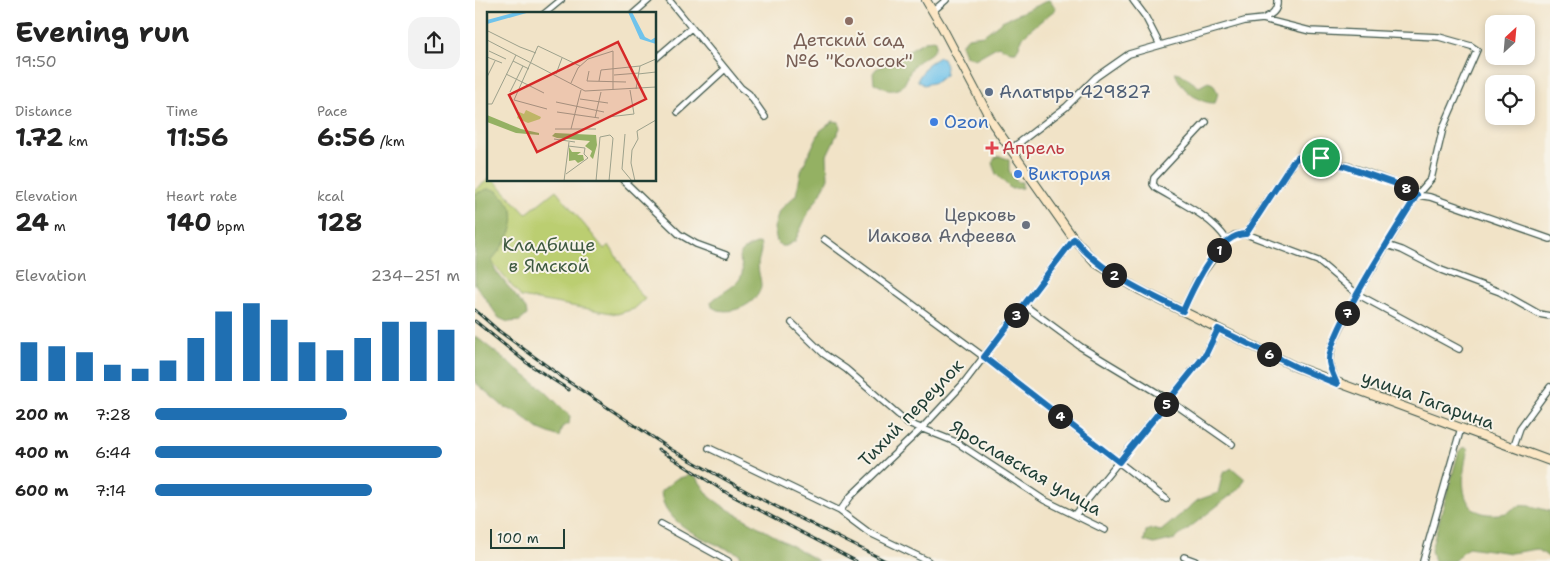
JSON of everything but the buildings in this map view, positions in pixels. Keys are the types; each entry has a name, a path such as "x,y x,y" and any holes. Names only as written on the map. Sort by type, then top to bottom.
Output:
{"main road":[{"name":"улица Гагарина","path":"925,0 933,11 985,110 1011,149 1085,253 1112,274 1296,367 1337,384 1550,461"}],"street":[{"path":"546,12 561,0"},
{"path":"635,12 649,0"},
{"path":"669,0 741,88 749,94 765,117"},
{"path":"933,11 946,0"},
{"path":"1133,0 1145,16 1159,43"},
{"path":"1263,19 1274,13 1277,8 1277,0"},
{"path":"1011,149 1065,106 1114,63 1129,54 1159,43 1196,35 1245,20 1263,19 1309,31 1439,37 1471,46 1477,50 1443,128 1431,179 1417,195 1357,294 1330,352 1329,361 1337,384"},
{"path":"656,58 691,28"},
{"path":"678,112 725,69"},
{"path":"1205,122 1154,178 1153,184 1156,188 1208,220 1220,230 1227,240"},
{"path":"1246,234 1293,162 1297,158 1304,156 1321,158 1340,164 1405,187 1417,195 1431,197 1550,239"},
{"path":"624,181 679,234 696,244 726,254"},
{"path":"1183,311 1196,282 1227,240 1235,235 1246,234 1318,261 1357,294 1459,349"},
{"path":"824,239 984,357 1166,499"},
{"name":"Тихий переулок","path":"841,511 851,496 922,428 963,384 1074,239"},
{"path":"1387,246 1402,250 1441,270 1501,292 1539,314 1550,316"},
{"path":"1024,305 1081,347 1169,400 1233,444"},
{"name":"Ярославская улица","path":"792,323 824,354 846,369 908,423 956,442 1044,500 1076,514 1105,530"},
{"path":"1076,514 1206,354 1218,329"},
{"path":"1513,448 1520,428 1550,387"},
{"path":"1423,561 1461,428"},
{"path":"709,448 841,511 868,532 927,561"},
{"path":"661,524 728,561"},
{"path":"1184,557 1195,561"}],"green space":[{"path":"1049,0 1056,9 1023,37 1016,52 1011,52 998,46 975,59 965,55 961,45 968,37 984,35 1002,21"},
{"path":"935,40 932,52 914,65 903,86 894,90 888,90 874,83 873,73 876,69 925,41"},
{"path":"1175,72 1180,73 1199,87 1208,82 1213,84 1218,93 1215,103 1202,101 1190,94 1177,78"},
{"path":"833,121 839,122 840,128 827,155 828,178 809,211 795,241 786,246 781,246 777,242 774,228 779,211 796,195 802,168 820,131"},
{"path":"1000,156 1009,160 1009,171 1017,182 1022,182 1022,188 1011,189 996,174 992,163 995,158"},
{"name":"Кладбище в Ямской","path":"487,181 495,181 526,214 556,190 604,249 609,245 645,299 634,309 617,314 521,297 475,242 475,190"},
{"path":"488,189 495,190 501,194 510,206 513,214 513,222 508,237 492,260 495,270 526,309 527,315 520,321 508,322 499,318 475,284 475,194"},
{"path":"760,243 761,249 758,266 761,285 755,298 734,310 726,311 712,307 711,302 740,279 742,266 739,258 742,252"},
{"path":"475,336 546,392 570,416 569,424 562,427 559,437 539,429 515,411 505,408 475,382"},
{"path":"1463,447 1468,449 1465,462 1464,486 1470,505 1478,511 1490,514 1506,513 1519,506 1530,506 1550,511 1550,558 1537,549 1511,553 1468,547 1454,561 1434,561 1431,550 1459,451"},
{"path":"1232,468 1245,479 1240,488 1175,539 1154,544 1144,541 1146,531 1151,529 1161,531 1198,500 1218,493 1223,473"},
{"path":"690,475 696,477 710,497 724,507 818,561 740,561 740,554 691,532 670,514 664,503 661,491 676,479"}],"water":[{"path":"939,57 943,58 946,66 945,75 936,82 924,85 917,80 928,64"}],"railway":[{"path":"475,310 499,331 566,380 672,450 755,496 886,561"},
{"path":"475,321 527,363 569,390"},
{"path":"658,449 727,493 856,561"}],"place":[{"name":"Детский сад №6 \"Колосок\"","path":"849,21"},
{"name":"Алатырь 429827","path":"989,92"},
{"name":"Ozon","path":"934,122"},
{"name":"Апрель","path":"992,148"},
{"name":"Виктория","path":"1018,174"},
{"name":"Церковь Иакова Алфеева","path":"1026,225"}],"route":[{"path":"1304,156 1321,158 1405,187 1417,195 1357,294 1333,343 1329,361 1337,384 1296,367 1218,329 1206,354 1119,462 984,357 1074,239 1085,253 1112,274 1183,311 1191,291 1203,271 1227,240 1235,235 1246,234 1274,194 1293,162 1297,158 1304,156"}]}
